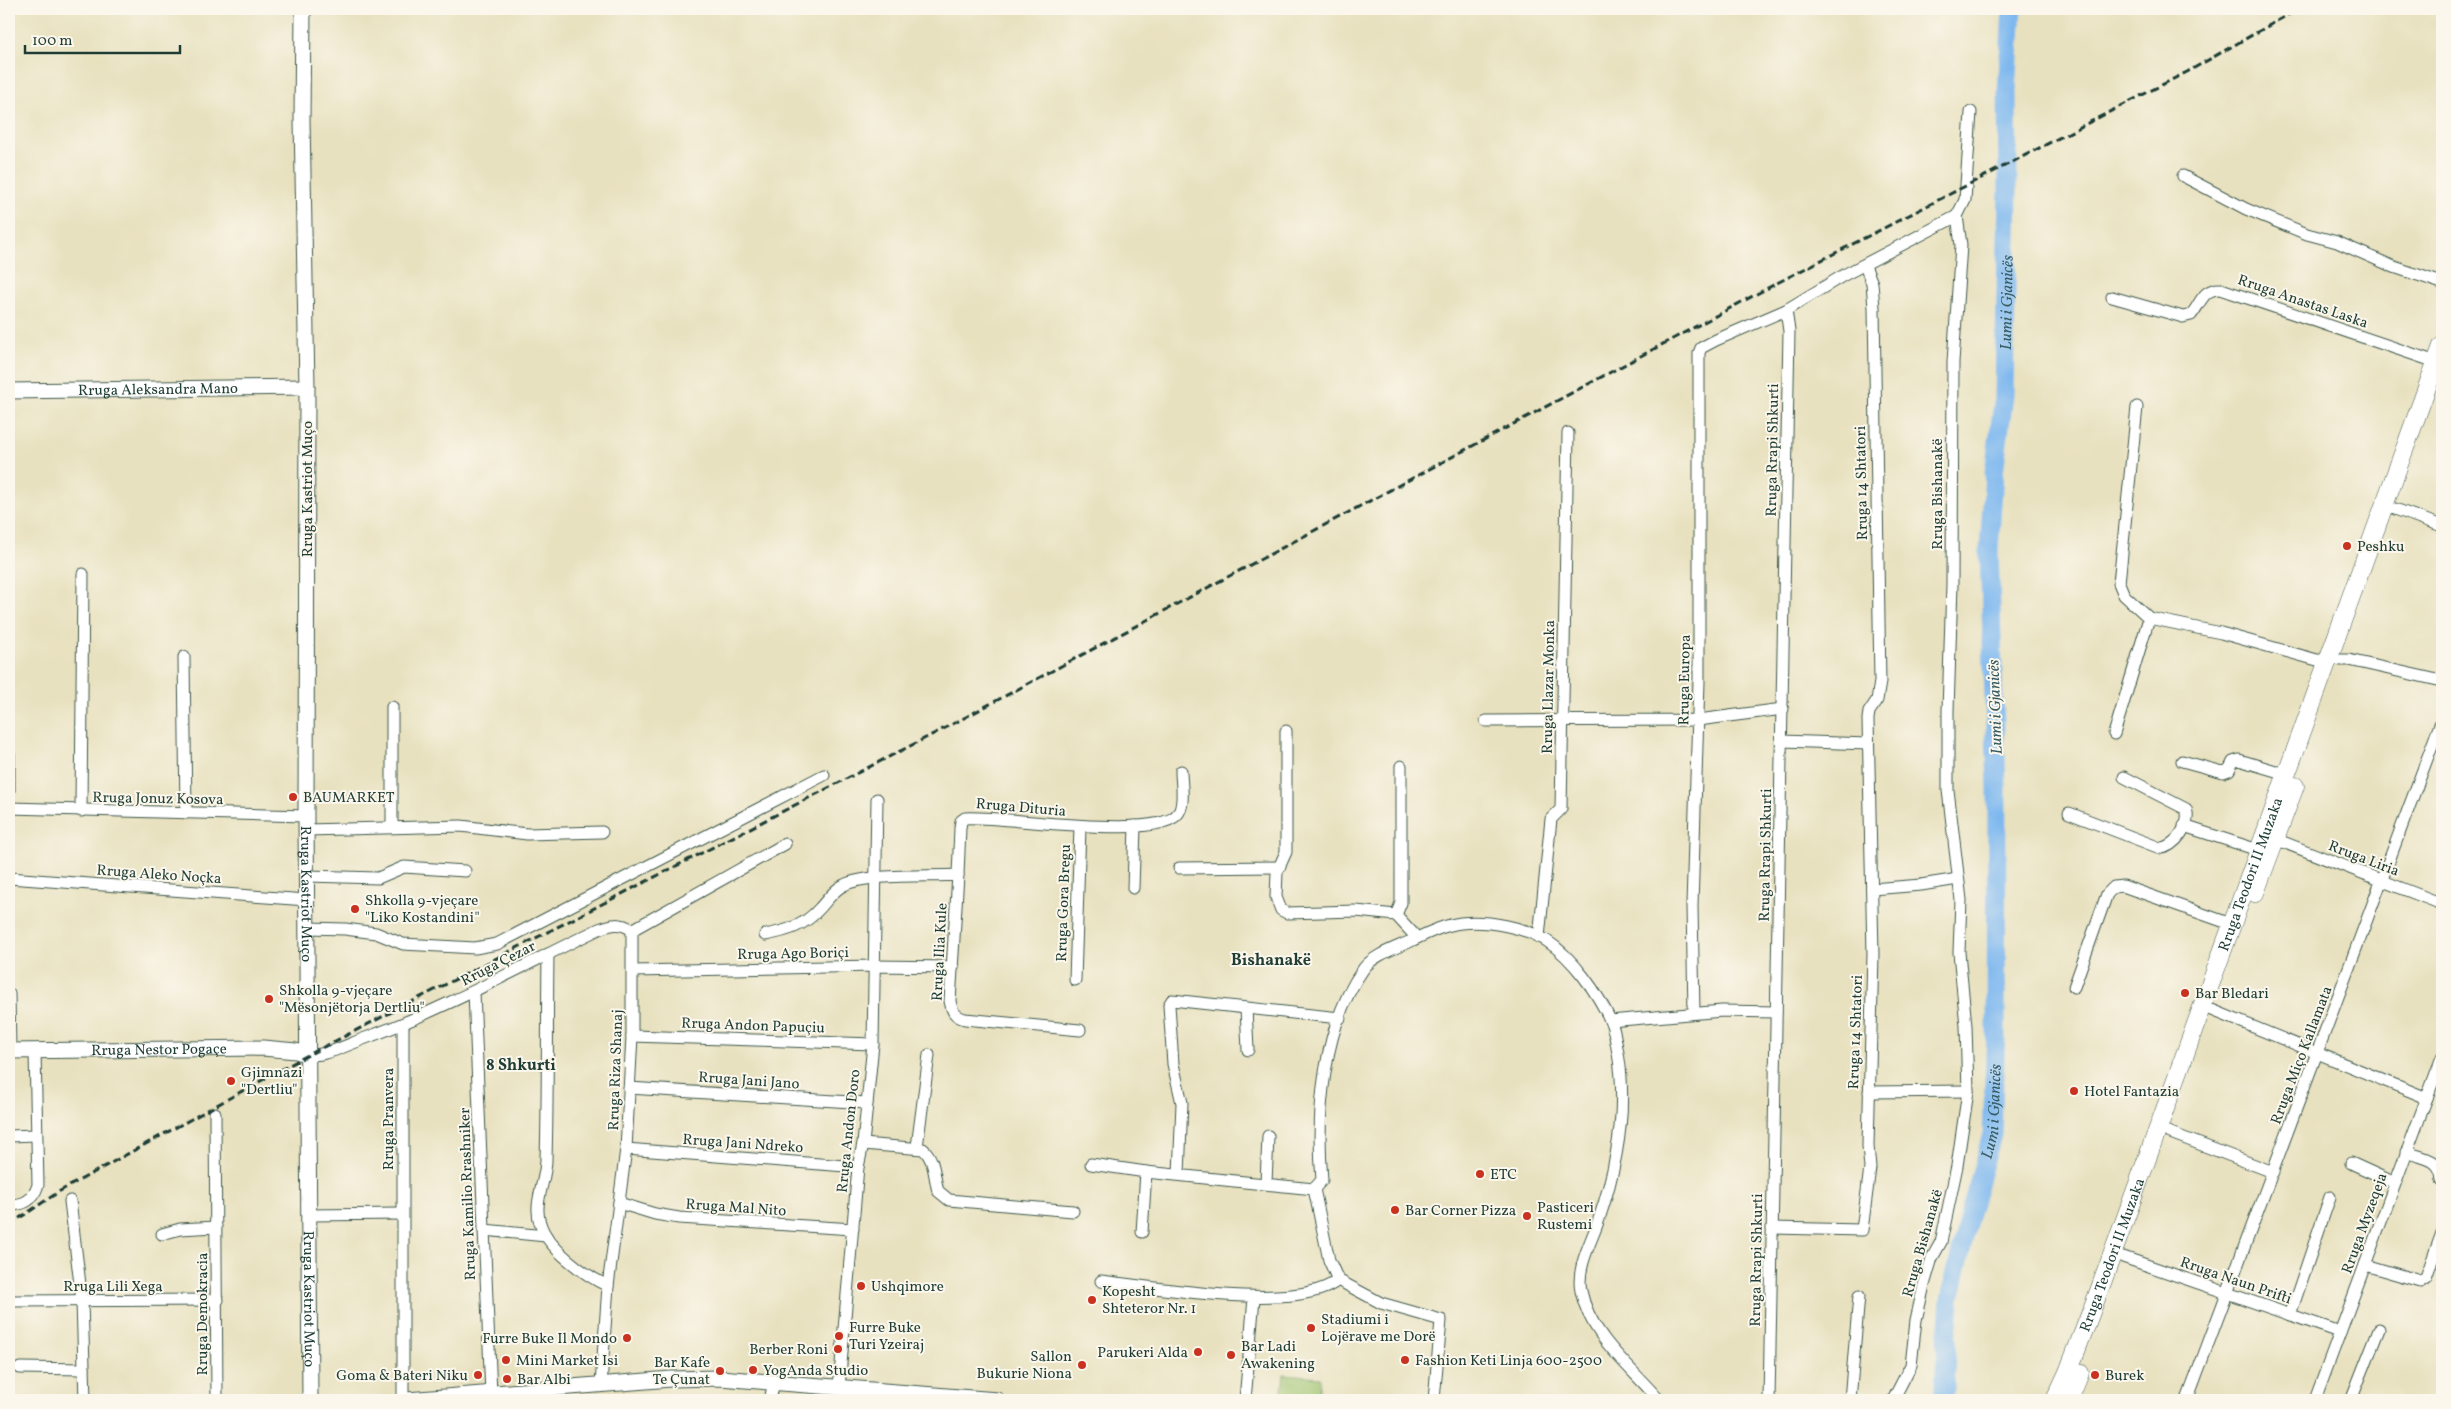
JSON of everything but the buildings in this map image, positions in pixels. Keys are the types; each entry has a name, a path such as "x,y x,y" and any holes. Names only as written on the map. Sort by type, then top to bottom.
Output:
{"main road":[{"name":"Rruga Teodori II Muzaka","path":"2054,1400 2068,1372 2099,1291 2286,774 2395,508 2440,362"},
{"name":"Rruga Teodori II Muzaka","path":"2069,1400 2275,840 2334,660 2440,362"}],"street":[{"name":"Rruga Kastriot Muço","path":"303,9 302,120 307,387 306,823 310,1400"},
{"name":"Rruga Bishanakë","path":"1893,1400 1911,1365 1922,1293 1932,1258 1941,1242 1957,1166 1968,1091 1966,1026 1959,976 1961,911 1948,790 1948,711 1952,584 1953,362 1961,245 1957,216 1965,200 1971,112"},
{"path":"2183,176 2246,209 2307,234 2337,242 2394,267 2442,283"},
{"path":"1786,310 1844,275 1865,266 1957,216"},
{"name":"Rruga 14 Shtatori","path":"1772,1228 1862,1230 1870,1168 1868,1092 1873,954 1868,744 1869,712 1877,700 1880,682 1880,640 1874,308 1872,283 1865,266"},
{"name":"Rruga Anastas Laska","path":"2112,297 2183,317 2191,316 2206,292 2213,289 2221,289 2440,362"},
{"name":"Rruga Europa","path":"1694,1013 1692,906 1698,720 1700,546 1698,357 1701,348 1786,310"},
{"name":"Rruga Rrapi Shkurti","path":"1769,1400 1789,332 1786,310"},
{"name":"Rruga Aleksandra Mano","path":"9,391 307,387"},
{"path":"2137,407 2119,583 2124,595 2149,618 2221,632 2317,660 2349,660 2442,681"},
{"name":"Rruga Llazar Monka","path":"1539,937 1550,819 1561,809 1568,433"},
{"path":"2395,508 2442,526"},
{"path":"81,811 83,574"},
{"path":"2114,734 2149,618"},
{"path":"184,657 186,813"},
{"path":"392,706 392,827"},
{"path":"1486,721 1698,720 1783,709"},
{"name":"Rruga Miço Kallamata","path":"2187,1400 2442,719"},
{"path":"1286,731 1286,852 1277,872 1276,897 1281,910 1287,913 1356,911 1396,915 1416,938"},
{"path":"1782,741 1868,744"},
{"path":"9,755 9,790"},
{"path":"2182,761 2223,772 2229,770 2236,760 2240,760 2286,774"},
{"path":"1396,915 1401,903 1401,766"},
{"name":"Rruga Dituria","path":"958,876 960,828 961,821 965,818 1080,827 1135,826 1165,822 1174,818 1179,812 1181,803 1181,771"},
{"path":"308,928 345,929 376,933 403,944 475,948 497,944 824,775"},
{"path":"2069,813 2160,848 2167,848 2174,844 2184,826 2187,817 2186,809 2124,777"},
{"name":"Rruga Andon Doro","path":"839,1387 858,1166 863,1144 873,1044 877,799"},
{"name":"Rruga Jonuz Kosova","path":"9,808 186,813 306,823 392,827 461,826 527,834 602,832"},
{"path":"1132,888 1135,826"},
{"path":"2184,826 2258,850"},
{"name":"Rruga Gora Bregu","path":"1075,980 1080,827"},
{"name":"Rruga Liria","path":"2275,840 2442,904"},
{"path":"548,954 612,924 623,924 632,930 785,844"},
{"path":"1179,868 1280,866"},
{"path":"307,876 378,878 404,867 466,871"},
{"path":"765,935 794,928 808,921 842,886 857,881 875,878 958,876"},
{"name":"Rruga Ilia Kule","path":"958,876 950,1000 952,1011 958,1017 1080,1030"},
{"name":"Rruga Aleko Noçka","path":"9,878 307,900"},
{"path":"1872,889 1921,885 1958,879"},
{"path":"2074,986 2107,894 2114,887 2123,886 2231,924"},
{"path":"1314,1189 1322,1180 1319,1150 1321,1107 1326,1070 1340,1018 1358,979 1367,965 1416,938 1446,926 1473,922 1496,925 1539,937 1549,942 1579,973 1610,1021 1620,1065 1623,1104 1620,1137 1603,1208 1580,1275 1581,1290 1588,1312 1604,1340 1659,1400"},
{"name":"Rruga Riza Shanaj","path":"601,1384 608,1286 626,1149 632,1036 632,930"},
{"name":"Rruga Çezar","path":"308,1055 326,1053 403,1025 474,992 548,954 546,1162 538,1212 540,1224 546,1236 580,1272 608,1286"},
{"name":"Rruga Ago Boriçi","path":"633,971 874,966 953,967"},
{"name":"Rruga Kamilio Rrashniker","path":"474,992 491,1394"},
{"path":"9,994 9,1051"},
{"path":"1179,1174 1182,1103 1173,1064 1170,1002 1175,1000 1340,1018"},
{"path":"1246,1008 1248,1050"},
{"path":"2212,1010 2427,1098"},
{"path":"1610,1021 1684,1016 1694,1013 1722,1011 1776,1012"},
{"name":"Rruga Pranvera","path":"403,1025 402,1214 405,1400"},
{"name":"Rruga Andon Papuçiu","path":"632,1036 873,1044"},
{"name":"Rruga Nestor Pogaçe","path":"9,1051 263,1048 296,1051 308,1055"},
{"path":"9,1206 22,1205 36,1193 38,1185 35,1052"},
{"path":"917,1147 929,1055"},
{"name":"Rruga Myzeqeja","path":"2315,1400 2442,1057"},
{"name":"Rruga Jani Jano","path":"629,1088 867,1103"},
{"path":"1868,1092 1968,1091"},
{"name":"Rruga Demokracia","path":"215,1113 218,1300 217,1400"},
{"path":"2168,1132 2273,1172"},
{"path":"9,1136 36,1135"},
{"path":"1266,1183 1268,1136"},
{"path":"863,1144 917,1147 929,1154 938,1191 949,1200 1073,1211"},
{"name":"Rruga Jani Ndreko","path":"626,1149 858,1166"},
{"path":"2406,1152 2437,1163 2442,1171 2442,1180"},
{"path":"2351,1163 2395,1183"},
{"path":"1091,1164 1146,1172 1314,1189"},
{"path":"1142,1232 1146,1172"},
{"path":"1314,1189 1329,1260 1338,1280 1381,1303 1441,1320 1434,1400"},
{"path":"2290,1315 2330,1197"},
{"path":"70,1202 82,1301 85,1400"},
{"name":"Rruga Mal Nito","path":"619,1203 655,1214 679,1218 853,1229"},
{"path":"309,1215 402,1214"},
{"path":"162,1234 180,1229 216,1227"},
{"path":"484,1230 546,1236"},
{"path":"2364,1265 2420,1281 2426,1277 2442,1233"},
{"name":"Rruga Naun Prifti","path":"2123,1257 2340,1332"},
{"path":"1101,1281 1254,1298 1322,1289 1338,1280"},
{"path":"1850,1400 1860,1296"},
{"path":"1245,1400 1254,1298"},
{"name":"Rruga Lili Xega","path":"9,1301 218,1300"},
{"path":"2352,1400 2379,1329"},
{"path":"20,1368 84,1368"},
{"path":"405,1400 696,1378 839,1387 895,1396 997,1400"},
{"path":"770,1400 774,1382"}],"green space":[{"path":"1284,1374 1320,1377 1318,1400 1281,1400"}],"waterway":[{"name":"Lumi i Gjanicës","path":"1943,1400 1950,1299 1967,1224 1992,1134 1996,1032 1997,789 1989,551 1994,473 2004,395 2008,189 2007,92 2012,9"}],"railway":[{"path":"9,1225 60,1191 308,1055 949,726 1779,282 2187,72 2298,9"}],"place":[{"name":"Peshku","path":"2347,546"},
{"name":"BAUMARKET","path":"293,797"},
{"name":"Shkolla 9-vjeçare \"Liko Kostandini\"","path":"355,909"},
{"name":"Bar Bledari","path":"2185,993"},
{"name":"Shkolla 9-vjeçare \"Mësonjëtorja Dertliu\"","path":"269,999"},
{"name":"Gjimnazi \"Dertliu\"","path":"231,1081"},
{"name":"Hotel Fantazia","path":"2074,1091"},
{"name":"ETC","path":"1480,1174"},
{"name":"Bar Corner Pizza","path":"1395,1210"},
{"name":"Pasticeri Rustemi","path":"1527,1216"},
{"name":"Ushqimore","path":"861,1286"},
{"name":"Kopesht Shteteror Nr. 1","path":"1092,1300"},
{"name":"Stadiumi i Lojërave me Dorë","path":"1311,1328"},
{"name":"Furre Buke Turi Yzeiraj","path":"839,1336"},
{"name":"Furre Buke Il Mondo","path":"627,1338"},
{"name":"Berber Roni","path":"838,1349"},
{"name":"Parukeri Alda","path":"1198,1352"},
{"name":"Bar Ladi Awakening","path":"1231,1355"},
{"name":"Mini Market Isi","path":"506,1360"},
{"name":"Fashion Keti Linja 600-2500","path":"1405,1360"},
{"name":"Sallon Bukurie Niona","path":"1082,1365"},
{"name":"YogAnda Studio","path":"753,1370"},
{"name":"Bar Kafe Te Çunat","path":"720,1371"},
{"name":"Goma & Bateri Niku","path":"478,1375"},
{"name":"Burek","path":"2095,1375"},
{"name":"Bar Albi","path":"507,1379"}],"district":[{"name":"Bishanakë","path":"1271,959"},
{"name":"8 Shkurti","path":"521,1064"}]}
